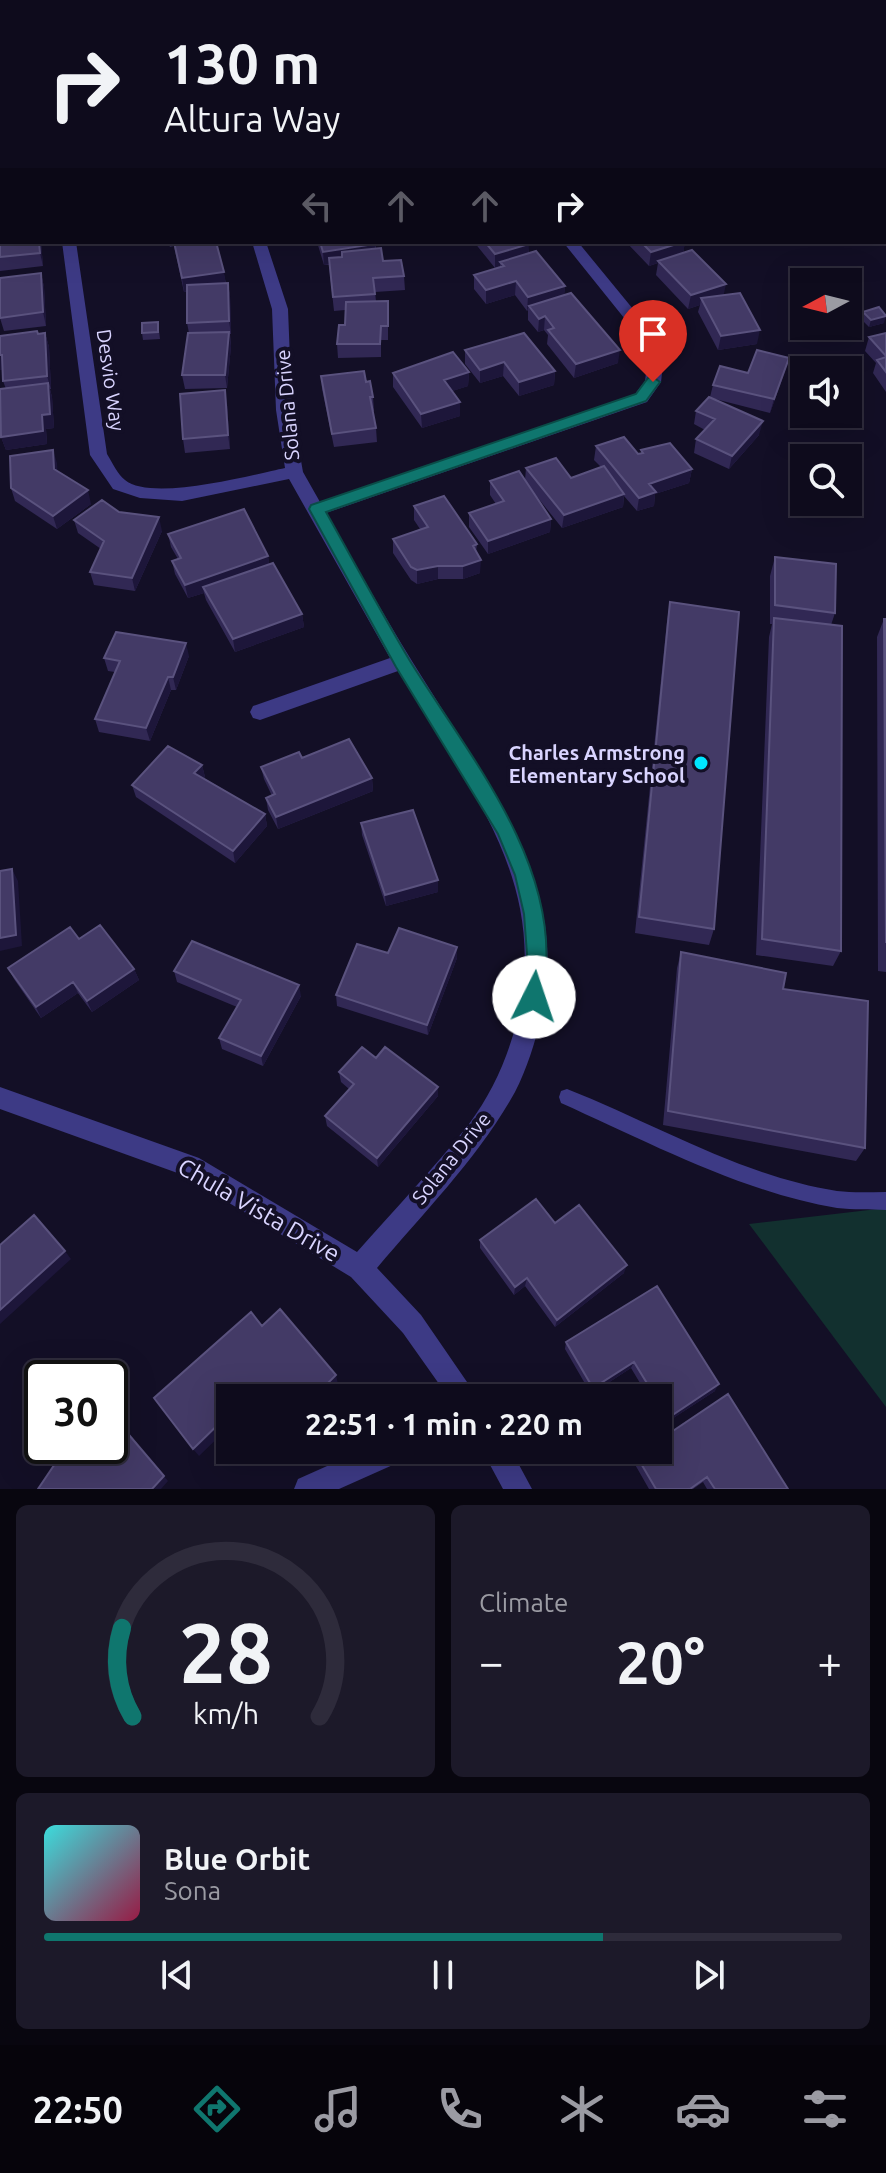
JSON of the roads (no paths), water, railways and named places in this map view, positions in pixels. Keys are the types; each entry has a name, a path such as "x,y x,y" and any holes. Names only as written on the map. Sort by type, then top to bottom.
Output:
{"street":[{"name":"Desvio Way","path":"69,244 99,455 119,485 140,492 182,495 294,472"},
{"name":"Solana Drive","path":"260,244 280,309 284,410 294,472 402,662 506,831 524,875 534,914 537,954 534,997 524,1040 508,1082 478,1131 360,1268"},
{"path":"317,509 641,398 653,382 657,348 572,244"},
{"path":"260,712 402,662"},
{"name":"Chula Vista Drive","path":"0,1098 190,1166 360,1268 412,1324 455,1384"},
{"path":"308,1489 363,1464"},
{"path":"504,1464 518,1489"}],"lane":[{"path":"567,1097 667,1141 773,1182 833,1199 886,1201"}],"place":[{"name":"Charles Armstrong Elementary School","path":"701,763"}]}
